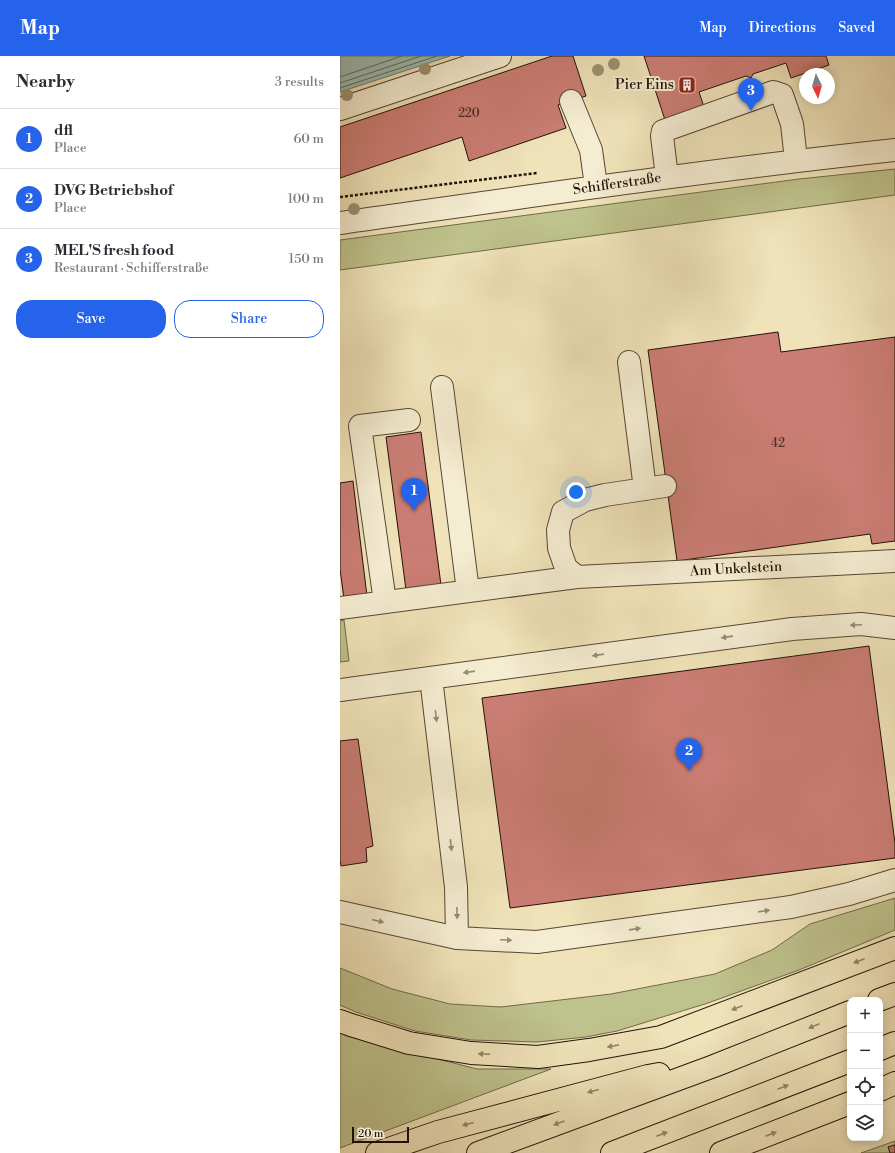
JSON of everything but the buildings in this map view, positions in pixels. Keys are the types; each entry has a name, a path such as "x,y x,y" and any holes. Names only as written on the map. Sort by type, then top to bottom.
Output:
{"highway":[{"path":"340,1021 409,1043 471,1053 538,1057 589,1050 661,1037 895,948"},
{"path":"883,998 895,994"},
{"path":"478,1153 714,1066 847,1013"},
{"path":"883,1048 895,1043"},
{"path":"612,1153 847,1062"},
{"path":"377,1153 438,1132 648,1076 714,1066"},
{"path":"883,1089 895,1083"},
{"path":"721,1153 847,1104"}],"street":[{"path":"340,109 500,56"},
{"path":"667,177 662,136 663,131 773,92 782,95 792,124 796,160"},
{"path":"571,101 592,150 596,186"},
{"name":"Schifferstraße","path":"340,223 596,186 796,160 895,150"},
{"path":"577,577 566,568 559,548 558,530 563,512 585,500 605,495 655,487 629,362"},
{"path":"442,387 468,591"},
{"path":"385,602 360,426 409,420"},
{"name":"Am Unkelstein","path":"340,608 577,577 895,561"},
{"path":"340,690 792,629 861,624 895,628"},
{"path":"431,678 456,887 457,938"},
{"path":"340,912 457,938 537,942 791,907 849,894 895,880"}],"green space":[{"path":"895,169 895,195 340,270 340,240 799,179"},
{"path":"344,620 349,661 340,662 340,621"},
{"path":"895,898 895,930 799,970 708,1003 617,1031 586,1037 537,1042 471,1040 415,1031 356,1012 340,1005 340,968 392,989 450,1004 501,1007 611,994 715,974 772,950 810,924"},
{"path":"340,1033 477,1069 551,1069 340,1148"},
{"path":"895,1141 895,1153 861,1153"}],"water":[{"path":"340,56 450,56 340,92"}],"place":[{"name":"Pier Eins","path":"687,85"},
{"name":"MEL'S fresh food","path":"751,111"},
{"name":"dfl","path":"414,511"},
{"name":"DVG Betriebshof","path":"689,771"}]}
